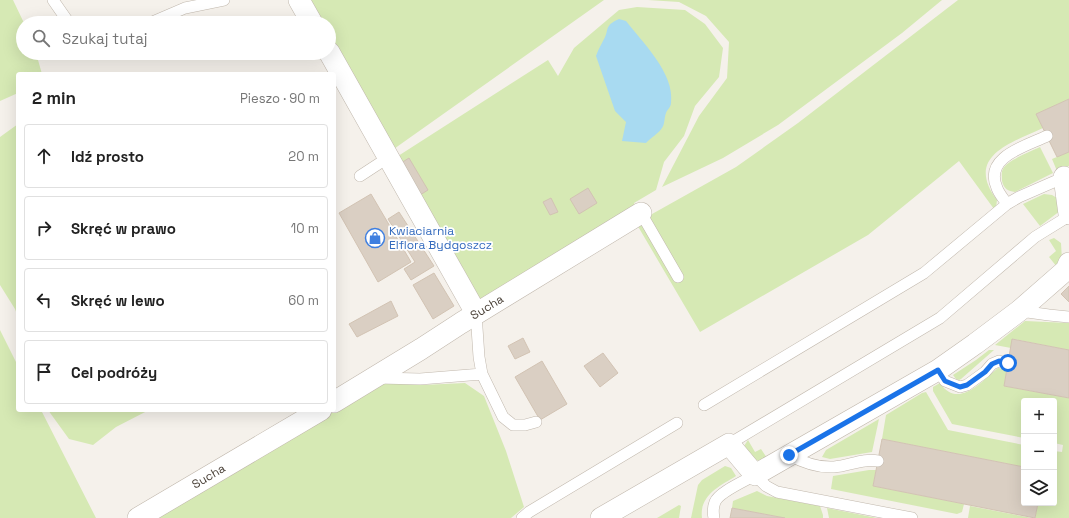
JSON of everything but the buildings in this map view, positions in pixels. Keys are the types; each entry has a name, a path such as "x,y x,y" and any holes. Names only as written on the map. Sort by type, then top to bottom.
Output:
{"street":[{"path":"299,0 308,16"},
{"path":"334,60 476,313"},
{"path":"1067,176 1069,215"},
{"name":"Sucha","path":"336,401 476,313 641,213"},
{"path":"601,518 729,444 755,475 938,370 976,344 1019,311 1066,270 1069,263"},
{"name":"Sucha","path":"138,518 318,412"}],"lane":[{"path":"53,0 64,16"},
{"path":"167,16 186,8 224,0"},
{"path":"1007,204 997,188 994,178 995,168 1001,158 1047,136"},
{"path":"360,176 389,158"},
{"path":"704,405 924,273 1007,204 1019,197 1067,176"},
{"path":"641,213 678,277"},
{"path":"729,444 940,318 1035,237 1069,215"},
{"path":"1019,311 1069,316"},
{"path":"476,313 479,357 482,374 503,417 513,425 525,425 536,422"},
{"path":"938,370 945,381 960,387 967,385 985,372 992,364 999,361 1008,363"},
{"path":"374,378 420,379 482,374"},
{"path":"522,518 529,512 677,423"},
{"path":"789,455 802,462 826,467 834,467 866,460 878,461"},
{"path":"714,518 713,510 715,502 719,496 755,475 766,486 777,492 912,518"}],"green space":[{"path":"0,0 13,0 21,16 16,16 16,60 38,60 41,72 16,72 16,94 0,101"},
{"path":"306,0 604,0 391,151 336,53 336,16 315,16"},
{"path":"648,0 942,0 902,33 778,125 723,158 662,187 699,116 727,78 729,42 706,16 679,2"},
{"path":"958,0 1069,0 1069,99 1037,114 1043,128 1006,146 996,153 989,162 986,172 988,185 997,200 996,208 994,209 959,161 868,235 700,332 636,223 736,167 798,123"},
{"path":"637,7 685,10 705,24 723,48 719,77 695,106 684,136 664,162 656,190 634,203 637,210 477,307 395,158 548,60 558,76 574,48 619,10"},
{"path":"16,125 16,312 0,285 0,137"},
{"path":"1040,147 1053,173 1015,192 1007,189 1002,181 1002,172 1005,166 1014,159"},
{"path":"1069,152 1069,166 1057,171 1052,159"},
{"path":"1044,194 1052,195 1057,198 1060,211 1040,226 1023,204"},
{"path":"1054,238 1061,243 1062,260 1057,267 1049,257 1056,251 1049,240"},
{"path":"1025,321 1069,323 1069,350 1013,339 1011,348 995,345"},
{"path":"0,330 16,362 16,412 42,412 96,518 0,518"},
{"path":"989,350 994,350 961,379 956,379 953,375"},
{"path":"998,368 1007,369 1004,386 1069,398 1069,518 1035,518 1037,506 1057,506 1057,451 1062,452 1063,445 1057,444 1057,398 1021,398 1021,437 952,424 933,391 933,387 940,383 947,391 954,394 962,394 977,386"},
{"path":"378,381 423,385 465,383 484,396 506,451 524,507 511,518 148,518 326,412 336,412 336,406"},
{"path":"926,392 948,430 1021,444 1021,466 882,439 886,415"},
{"path":"49,412 145,412 116,427 93,445 69,439"},
{"path":"879,419 872,452 830,459 822,457 826,450"},
{"path":"748,440 755,452 761,449 769,461 759,461 751,456 744,446"},
{"path":"725,466 731,468 736,476 717,488 707,497 702,510 702,518 691,518 698,485 702,480"},
{"path":"876,470 873,486 964,504 962,512 957,514 831,489 833,476"},
{"path":"757,491 767,496 820,506 823,518 785,518 732,508 733,501"},
{"path":"679,505 681,506 679,518 657,518"},
{"path":"970,506 1032,518 968,518"},
{"path":"827,508 877,518 829,518"}],"water":[{"path":"619,19 626,21 656,59 668,80 671,92 671,104 666,113 663,126 646,143 622,141 626,122 615,111 596,56 609,26"}],"place":[{"name":"Kwiaciarnia Elflora Bydgoszcz","path":"375,238"}],"route":[{"path":"789,455 938,370 945,381 949,384 960,387 967,385 985,372 992,364 999,361 1008,363"}]}
